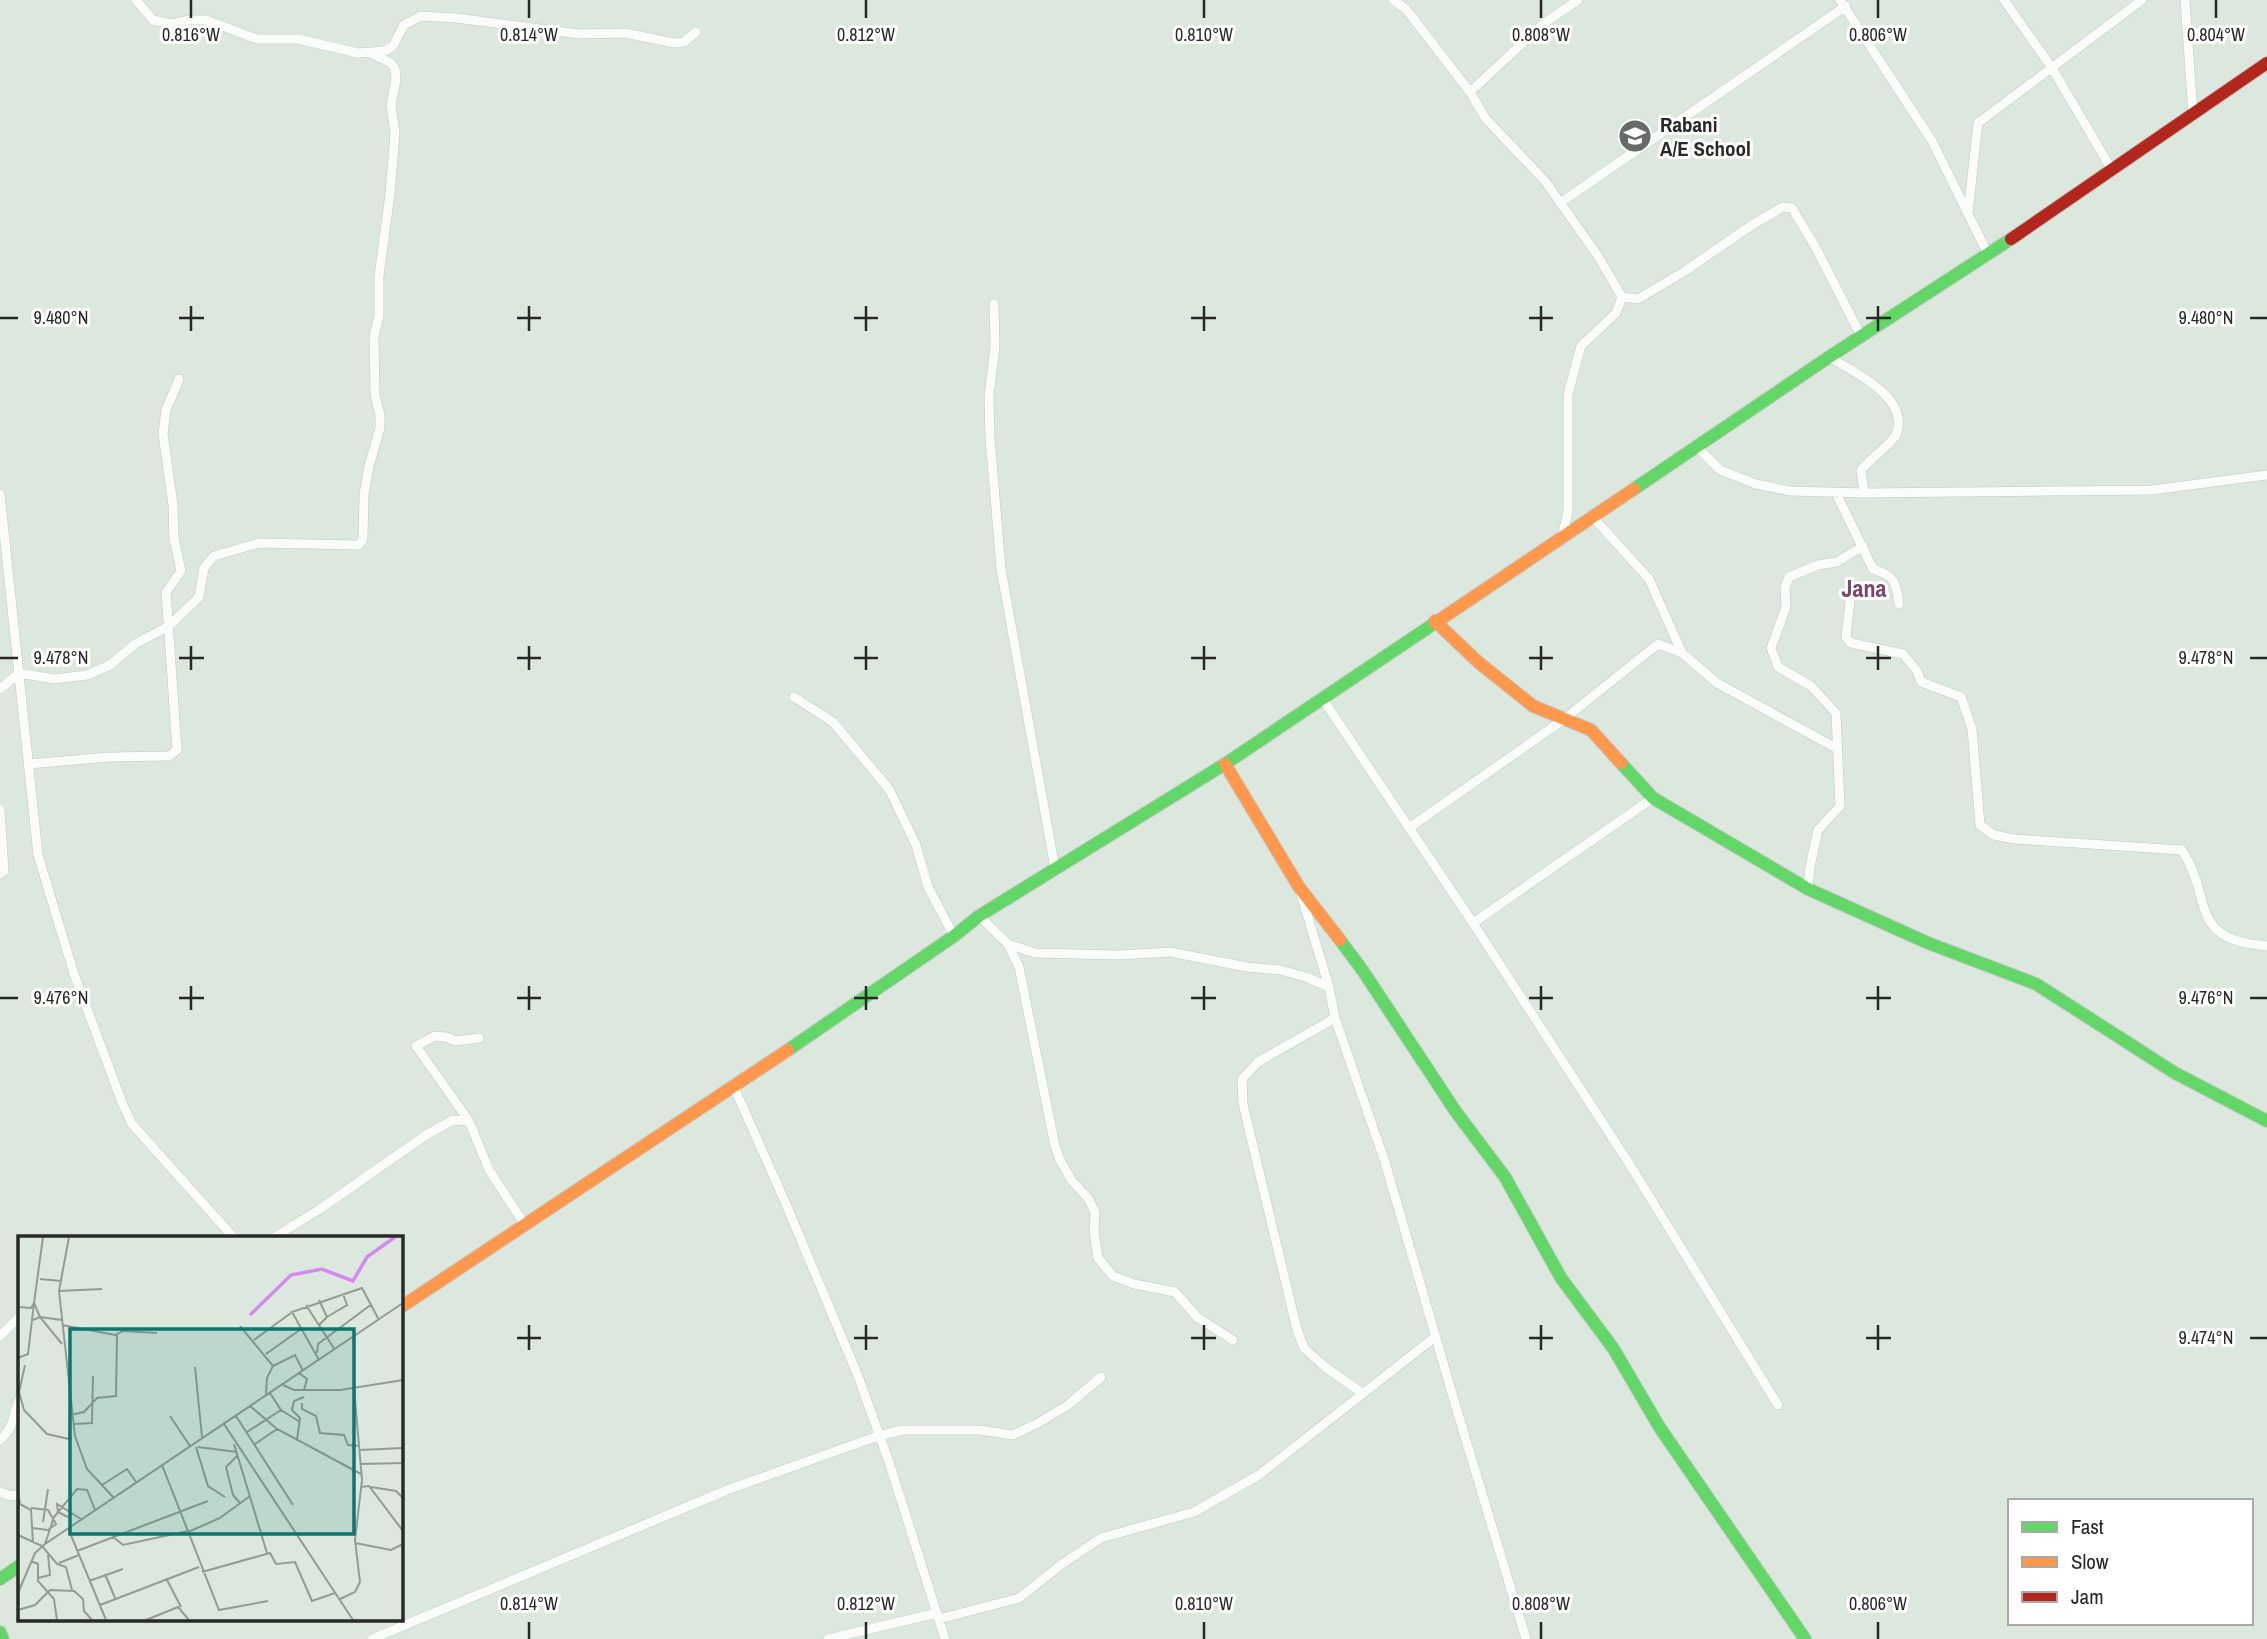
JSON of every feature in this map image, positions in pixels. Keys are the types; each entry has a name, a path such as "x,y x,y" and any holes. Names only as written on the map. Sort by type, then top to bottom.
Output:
{"main road":[{"path":"402,1306 734,1087 979,916 1225,764 1829,357 1988,254 2267,64"},
{"path":"1435,621 1478,662 1533,706 1591,730 1653,798 1808,890 1928,943 2036,984 2175,1073 2267,1121"},
{"path":"1225,764 1298,887 1363,971 1456,1112 1505,1177 1561,1278 1614,1348 1660,1428 1805,1639"},
{"path":"0,1579 18,1567"},
{"path":"0,1632 3,1639"}],"street":[{"path":"136,0 153,20 171,24 206,20 257,39 298,39 372,54 393,46 404,25 421,16 579,34 625,33 674,43 684,42 696,33"},
{"path":"1392,0 1406,9 1470,92 1486,119 1545,181 1598,256 1622,297"},
{"path":"1470,92 1543,24 1578,0"},
{"path":"2004,0 2052,68 2112,170"},
{"path":"1968,213 1978,123 2142,0"},
{"path":"2185,0 2193,114"},
{"path":"1560,203 1843,3 1932,141 1988,254"},
{"path":"19,673 54,679 86,675 110,665 135,644 169,626 199,597 204,568 214,556 259,543 359,545 363,539 364,494 380,428 375,395 374,336 379,316 379,276 395,133 391,105 396,80 395,68 391,62 372,54"},
{"path":"1622,297 1638,299 1685,271 1752,225 1783,207 1792,208 1816,248 1861,336"},
{"path":"1562,537 1568,511 1568,394 1581,346 1616,313 1622,297"},
{"path":"993,304 995,346 989,396 990,438 1001,569 1055,868"},
{"path":"1829,357 1866,378 1893,401 1898,422 1895,437 1861,470 1864,493"},
{"path":"29,764 109,757 169,756 177,750 166,592 181,571 174,538 173,505 163,434 166,410 179,379"},
{"path":"1696,446 1720,470 1756,484 1790,491 1864,493 2152,490 2267,475"},
{"path":"1836,493 1873,569 1888,574 1896,584 1899,604"},
{"path":"0,494 38,855 74,974 132,1124 232,1236"},
{"path":"1592,516 1649,579 1682,653"},
{"path":"1808,890 1818,830 1840,806 1836,713 1811,686 1778,667 1771,648 1786,607 1785,587 1788,577 1818,565 1838,562 1863,546"},
{"path":"1851,592 1846,637 1851,643 1903,654 1922,682 1961,698 1972,729 1980,825 1994,835 2014,839 2182,850 2193,867 2199,898 2213,929 2243,944 2267,946"},
{"path":"1409,828 1563,720 1658,644 1682,653 1717,682 1836,748"},
{"path":"0,690 19,673"},
{"path":"794,697 834,722 890,789 916,845 928,887 954,936"},
{"path":"1322,698 1473,923 1630,1165 1778,1405"},
{"path":"1473,923 1653,798"},
{"path":"0,809 4,871 0,874"},
{"path":"1298,887 1329,987 1335,1018 1385,1162 1526,1639"},
{"path":"979,916 1007,944 1019,967 1055,1146 1072,1181 1088,1198 1095,1212 1094,1231 1098,1258 1113,1276 1134,1284 1175,1292 1198,1318 1233,1340"},
{"path":"1007,944 1035,953 1119,955 1170,952 1247,967 1280,970 1329,987"},
{"path":"1335,1018 1258,1062 1242,1079 1243,1104 1300,1339 1304,1348 1325,1367 1362,1393"},
{"path":"479,1038 456,1041 435,1036 416,1046 469,1121 489,1170 525,1224"},
{"path":"734,1087 858,1376 889,1462 945,1639"},
{"path":"276,1236 426,1135 453,1120 469,1121"},
{"path":"0,1336 18,1318"},
{"path":"828,1639 1019,1598 1101,1538 1194,1512 1259,1475 1435,1336"},
{"path":"372,1639 727,1490 878,1436 904,1430 979,1430 1013,1435 1068,1405 1101,1377"},
{"path":"0,1440 14,1423 18,1402"},
{"path":"0,1492 11,1496 18,1494"}],"traffic: fast":[{"path":"1634,489 1829,357 2011,239"},
{"path":"788,1050 979,916 1225,764 1435,623"},
{"path":"1621,763 1653,798 1808,889 1928,943 2036,984 2175,1073 2267,1121"},
{"path":"1340,940 1456,1112 1505,1177 1561,1278 1613,1348 1660,1428 1805,1639"},
{"path":"0,1579 18,1567"},
{"path":"0,1632 3,1639"}],"traffic: slow":[{"path":"1435,623 1634,489"},
{"path":"1435,621 1478,662 1533,706 1591,730 1621,763"},
{"path":"1225,764 1299,887 1340,940"},
{"path":"402,1306 788,1050"}],"traffic: jam":[{"path":"2011,239 2267,63"}],"place":[{"name":"Rabani A/E School","path":"1635,136"}],"district":[{"name":"Jana","path":"1864,588"}]}
